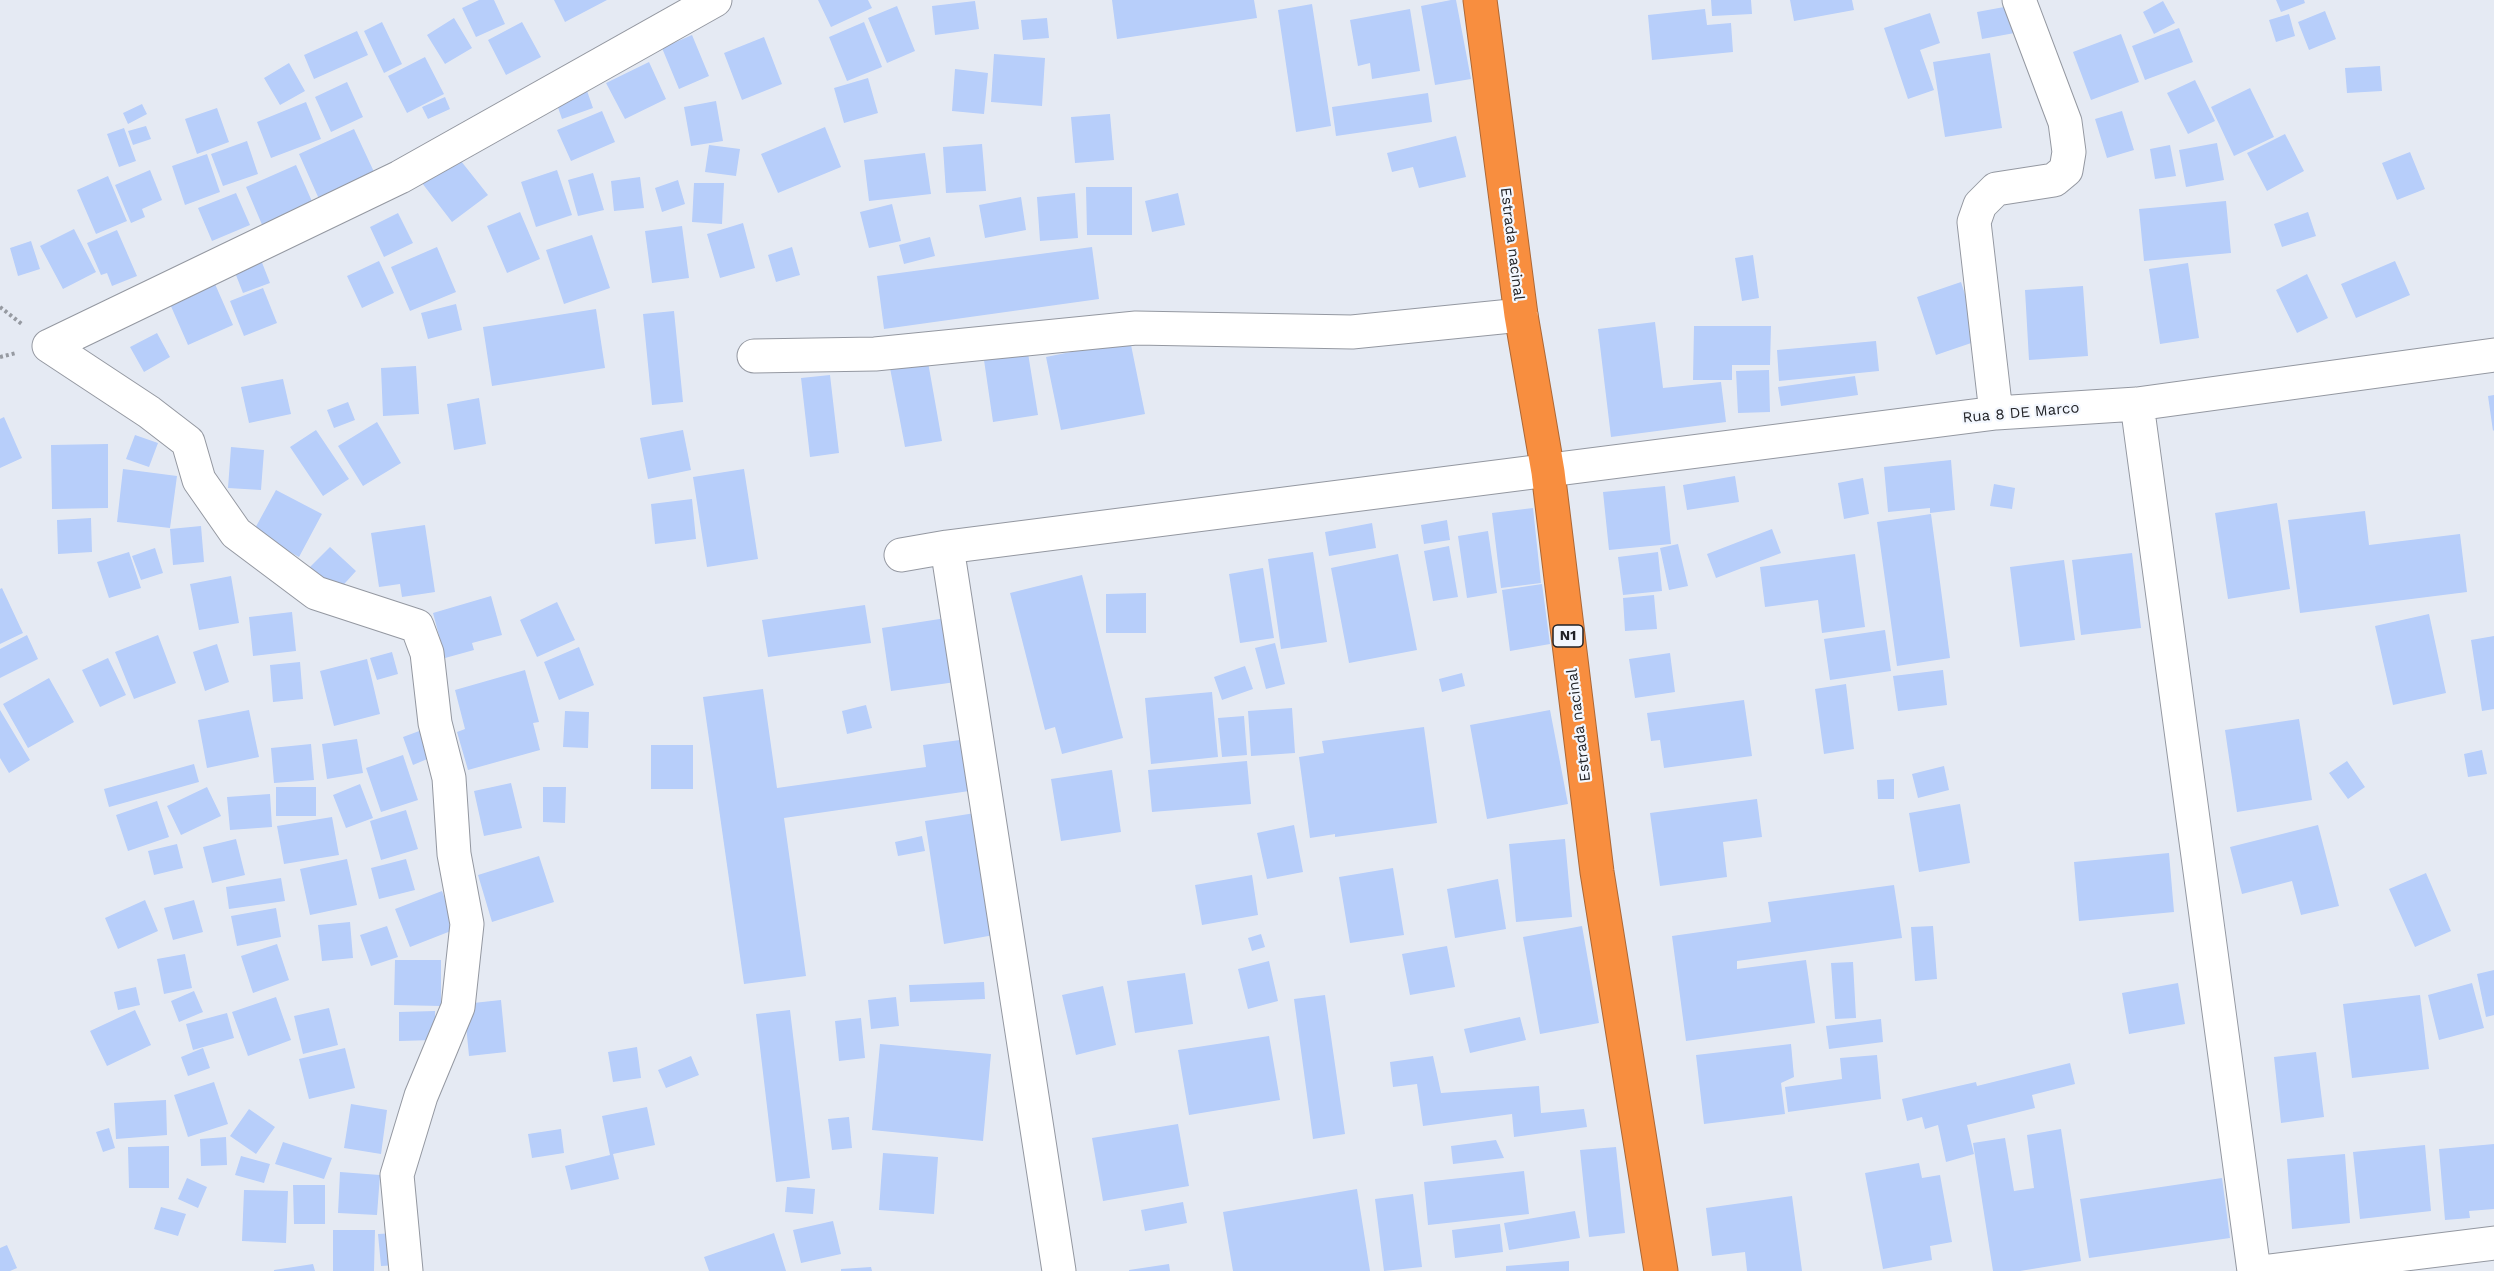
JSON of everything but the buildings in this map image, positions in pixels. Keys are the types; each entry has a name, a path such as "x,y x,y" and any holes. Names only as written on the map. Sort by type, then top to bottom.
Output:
{"highway":[{"name":"Estrada nacinal","path":"1480,0 1521,315 1548,472 1597,872 1661,1271"}],"street":[{"path":"406,1271 396,1174 421,1095 458,1007 467,924 454,854 449,778 435,723 427,653 417,626 316,593 236,533 199,480 188,442 149,412 49,346 400,177 715,0"},
{"path":"1996,413 1974,222 1980,205 1996,189 2054,180 2066,170 2069,152 2065,122 2019,0"},
{"path":"754,356 875,354 1136,328 1352,332 1521,315"},
{"name":"Rua 8 DE Marco","path":"901,555 947,547 1996,413 2137,404 2494,356"},
{"path":"2137,404 2254,1271"},
{"path":"947,547 1059,1271"},
{"path":"2269,1271 2494,1243"}]}
